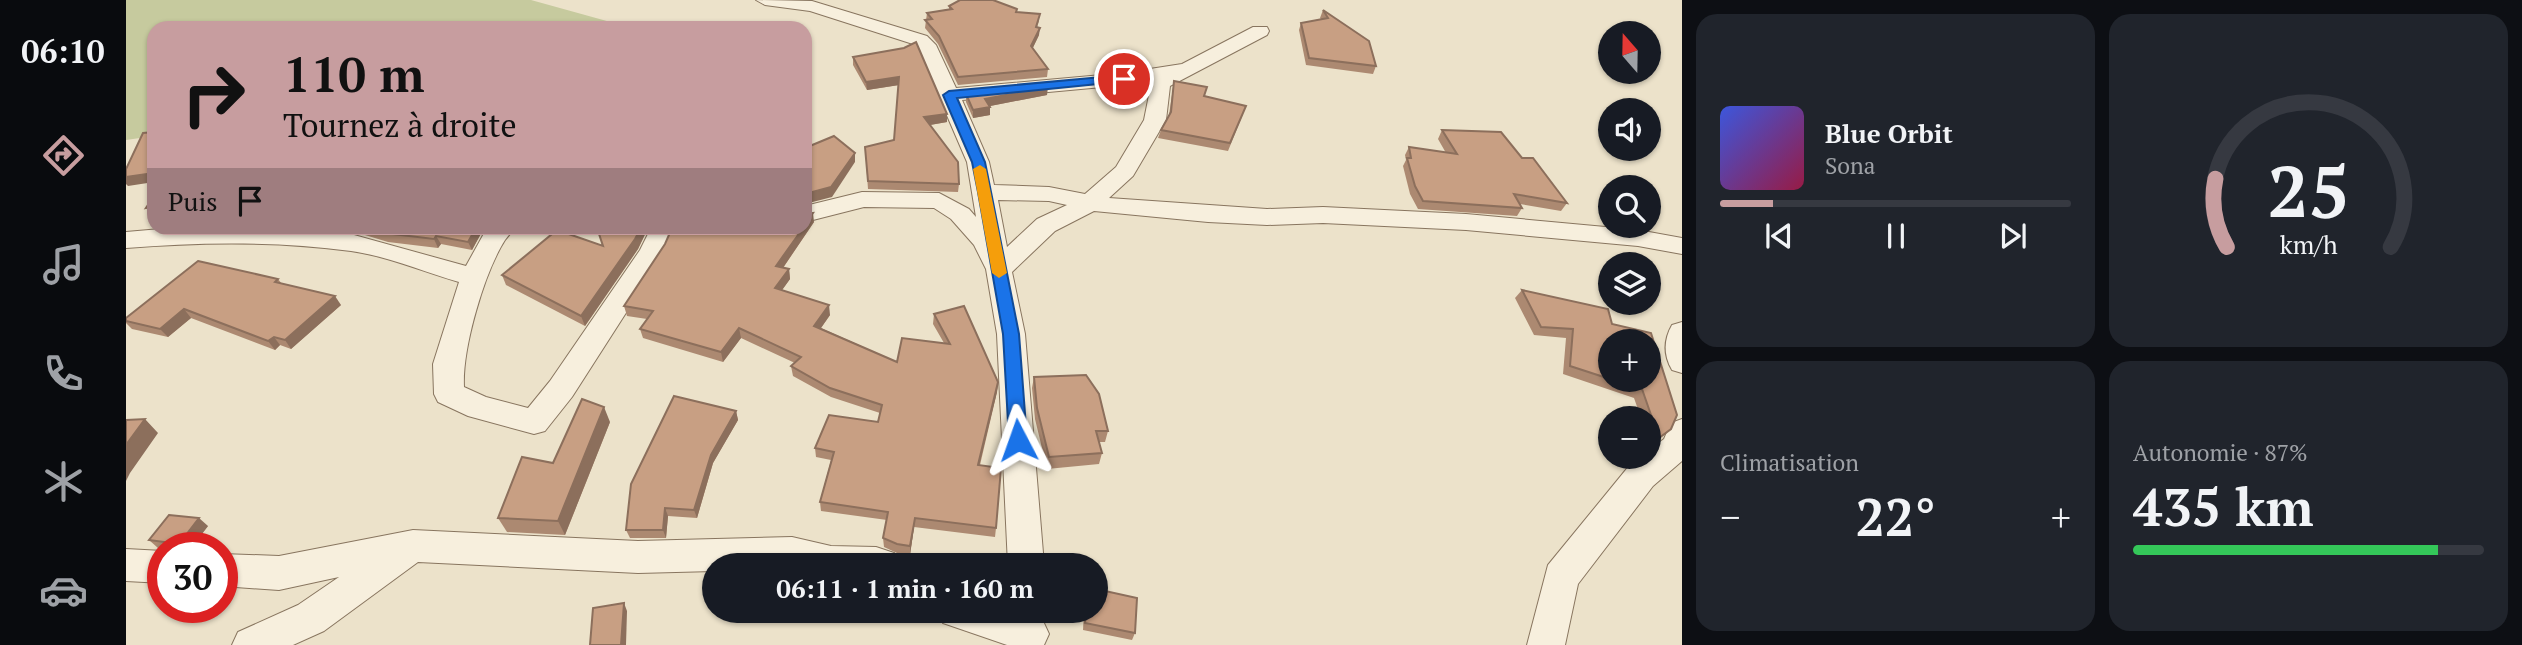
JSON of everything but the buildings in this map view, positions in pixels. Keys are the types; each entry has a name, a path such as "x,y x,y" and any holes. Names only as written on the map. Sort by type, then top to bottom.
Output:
{"street":[{"path":"765,0 812,6 920,40 926,45 978,162 984,192 1011,334 1025,553"},
{"path":"999,270 1046,225 1092,202 1097,193 1125,170 1155,120 1160,83 1260,31"},
{"path":"949,95 1124,79 1174,71 1212,58"},
{"path":"984,192 1049,194 1114,207 1208,214 1324,215 1466,222 1638,238 1682,246"},
{"path":"812,213 862,199 939,201 960,214 985,241 999,270"},
{"path":"494,235 474,276 448,364 449,394 479,407 534,422 576,367 652,252 660,235"},
{"path":"126,240 172,236 288,238 354,243 474,276"},
{"path":"1682,332 1679,340 1682,362"},
{"path":"1546,645 1560,577 1641,476 1677,447 1682,432"},
{"path":"251,645 311,618 413,545"},
{"path":"238,571 279,573 413,545 638,557 702,555"},
{"path":"126,565 147,566"},
{"path":"1003,623 1030,630"}],"green space":[{"path":"126,0 531,0 607,21 147,21 147,137 126,140"}],"slow traffic":[{"path":"980,169 999,273"}],"route":[{"path":"1018,440 1011,334 984,192 978,162 949,95 1124,79"}]}
